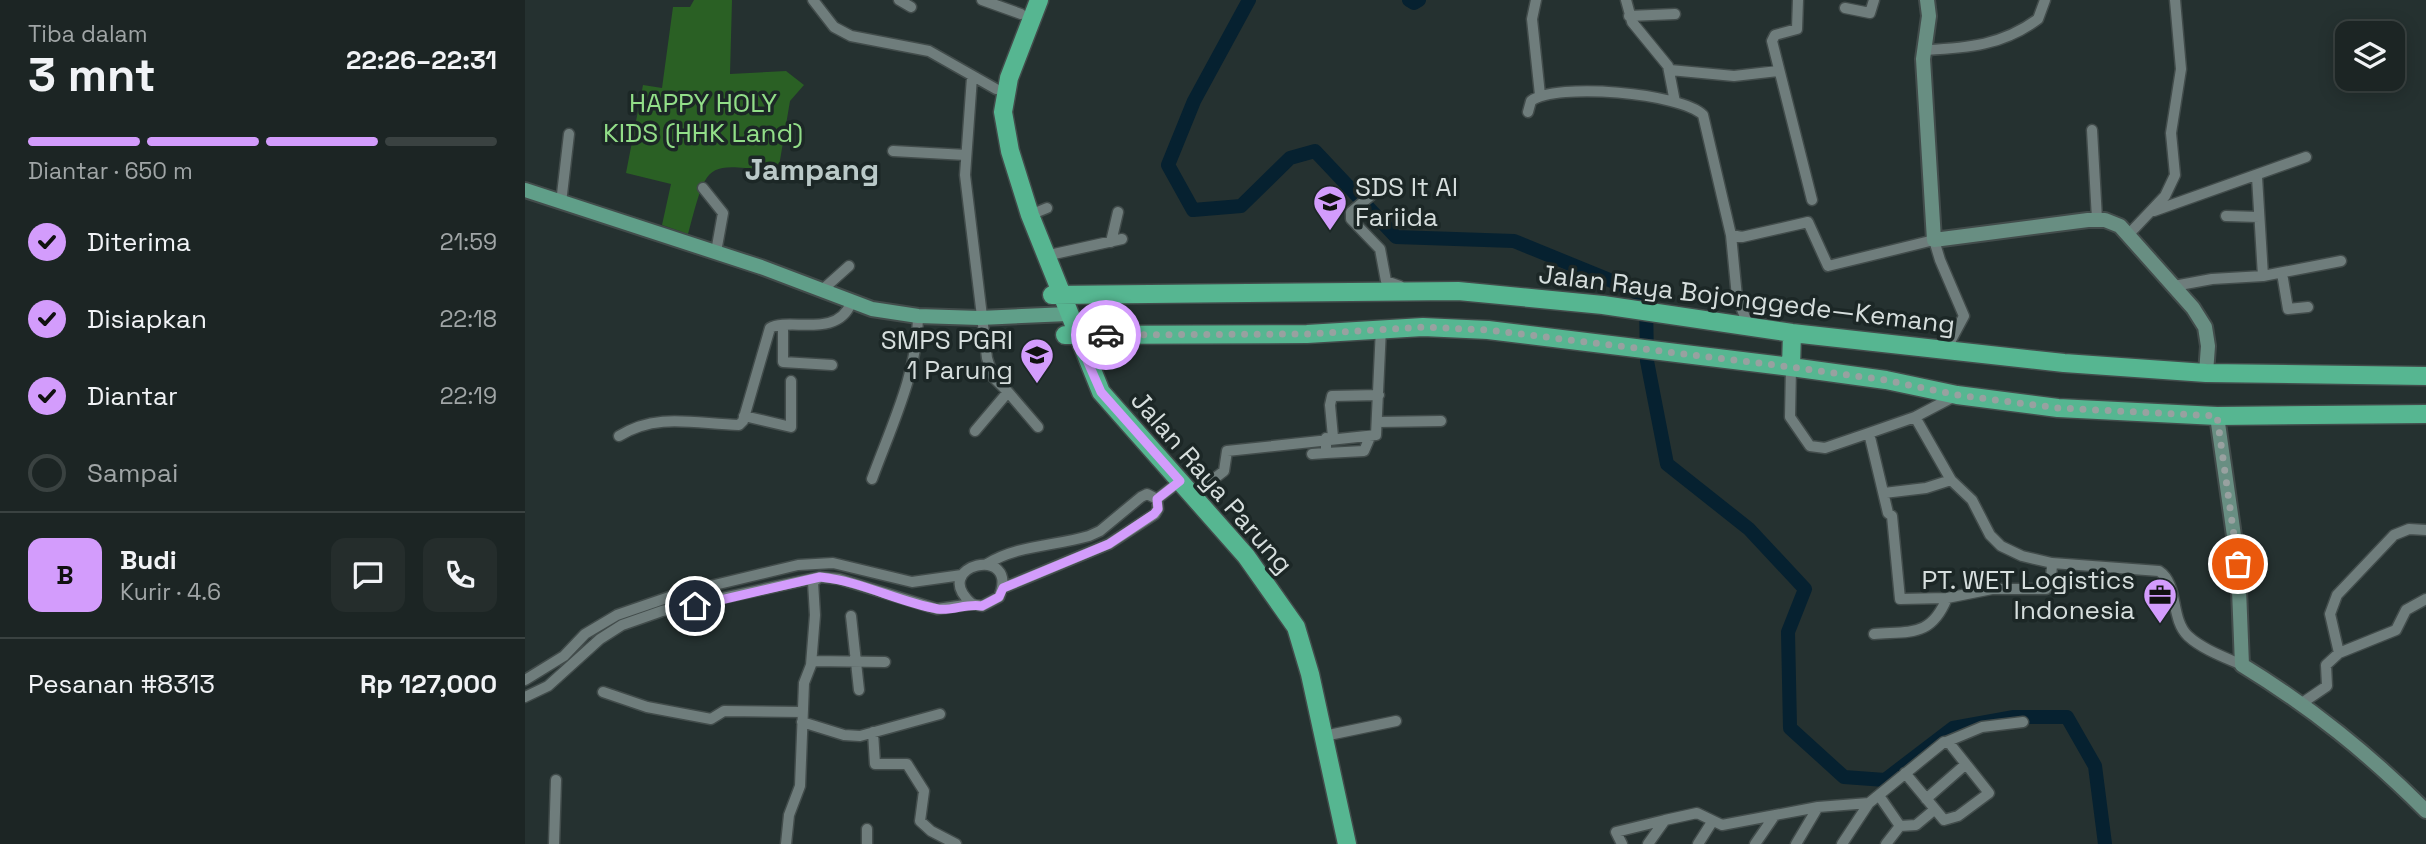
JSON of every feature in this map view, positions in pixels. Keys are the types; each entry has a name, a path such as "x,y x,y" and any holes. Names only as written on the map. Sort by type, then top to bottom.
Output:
{"highway":[{"name":"Jalan Raya Parung","path":"1038,0 1009,78 1003,111 1010,151 1038,211 1045,256 1057,295"},
{"name":"Jalan Raya Parung","path":"1024,7 996,89 996,131 1002,160 1057,295 1081,373 1107,414 1176,484 1268,598 1289,631 1337,844"},
{"name":"Jalan Raya Bojonggede—Kemang","path":"1057,295 1491,293 1793,333 2064,363 2206,373 2426,376"},
{"path":"1071,335 1307,334 1381,328 1488,330 1673,355 1791,367 1885,380 1957,395 2058,408 2217,416 2426,414"},
{"path":"1791,367 1793,333"},
{"name":"Jalan Raya Parung","path":"1176,484 1192,496 1246,556 1296,627 1324,736 1347,844"}],"main road":[{"path":"525,190 716,252 851,303 890,313 983,318 1064,314"}],"street":[{"path":"813,0 834,27 847,34 929,51 996,89"},
{"path":"898,0 911,6"},
{"path":"982,0 1024,7"},
{"path":"1536,0 1532,19 1540,95"},
{"path":"1626,0 1629,16 1670,70 1675,102"},
{"path":"1798,0 1797,29 1772,37 1778,71 1812,200"},
{"path":"1845,8 1870,13 1874,0"},
{"path":"1927,0 1926,50 1923,59 1934,240 1964,316 1948,344"},
{"path":"1926,50 1975,48 1992,43 2038,19 2045,0"},
{"path":"2129,234 2168,193 2176,170 2171,133 2181,69 2175,0"},
{"path":"1629,16 1675,14"},
{"path":"1670,70 1734,76 1778,71"},
{"path":"976,78 966,155 967,213 993,377 1038,427"},
{"path":"1528,112 1531,101 1540,95 1601,91 1675,102 1703,116 1731,236 1737,298 1749,327"},
{"path":"2092,130 2097,219"},
{"path":"561,203 569,134"},
{"path":"893,151 966,155"},
{"path":"2147,214 2307,157"},
{"path":"2257,177 2263,276"},
{"path":"703,188 724,216 716,252"},
{"path":"1374,192 1351,212 1351,219 1380,249 1386,281 1402,286 1404,292"},
{"path":"1111,242 1118,212"},
{"path":"2226,216 2259,217"},
{"path":"1731,236 1742,237 1808,222 1830,267 1934,240 1975,237 2041,224 2097,219 2112,222 2129,234 2205,327 2209,346 2206,373"},
{"path":"1045,256 1122,239"},
{"path":"2174,286 2211,279 2263,276 2341,261"},
{"path":"821,291 849,266"},
{"path":"2282,273 2288,309 2308,307"},
{"path":"619,436 632,428 665,420 737,425 742,423 766,334 773,326 809,327 841,318 851,303"},
{"path":"872,479 912,368 918,340 918,316"},
{"path":"783,326 783,362 832,365"},
{"path":"1192,496 1223,473 1227,451 1329,437 1376,435 1381,328"},
{"path":"1791,367 1790,417 1809,446 1825,448 1869,433 1915,417 1957,395"},
{"path":"744,416 791,427 791,381"},
{"path":"975,430 1008,392"},
{"path":"1326,453 1332,396 1379,395"},
{"path":"2217,416 2238,564 2242,665"},
{"path":"1915,417 1951,480 1972,500 1990,535 2001,546 2022,556 2052,564 2149,569 2162,573 2168,581 2177,616 2188,636 2242,665 2302,703 2357,744 2426,811"},
{"path":"1378,422 1441,421"},
{"path":"1869,433 1888,513 1892,516 1900,599 1947,598 1992,589 2048,588 2052,564"},
{"path":"1312,454 1364,451 1370,436"},
{"path":"1884,493 1926,488 1951,480"},
{"path":"972,604 964,597 960,586 963,575 969,568 987,564 1001,555 1073,541 1100,531 1141,497 1155,497 1176,484"},
{"path":"525,680 564,656 585,634 617,615 820,577 839,579 937,609 992,604 1003,588 1109,544 1154,514 1158,509 1155,497"},
{"path":"2339,653 2330,614 2337,595 2395,535 2409,529 2426,530"},
{"path":"1100,531 1109,544"},
{"path":"525,697 548,686 612,630 660,606 797,565 833,563 912,582 963,575"},
{"path":"987,564 996,569 1002,577 1003,588"},
{"path":"786,844 789,815 800,786 804,683 812,661 813,582 820,577"},
{"path":"1874,634 1922,630 1934,624 1947,598"},
{"path":"2302,703 2327,685 2326,665 2339,653 2396,630 2406,610 2426,599"},
{"path":"851,616 859,690"},
{"path":"812,661 885,662"},
{"path":"603,692 647,707 711,719 723,711 802,717 844,735 873,732 940,714"},
{"path":"1324,736 1396,721"},
{"path":"1622,844 1616,832 1695,813 1722,825 1818,807 1869,803 1880,797 1905,773 1946,742 1982,727 2023,722"},
{"path":"873,732 875,764 907,764 924,791 920,821 931,831 956,844"},
{"path":"1905,773 1934,810 1947,820 1988,794 1987,788 1946,742"},
{"path":"1926,799 1966,764"},
{"path":"554,844 556,780"},
{"path":"1880,797 1900,826"},
{"path":"1842,844 1869,803"},
{"path":"1796,844 1818,807"},
{"path":"1886,844 1900,826 1916,825 1934,810"},
{"path":"1755,844 1775,815"},
{"path":"1648,844 1665,820"},
{"path":"1698,844 1712,822"},
{"path":"867,829 867,844"}],"green space":[{"name":"HAPPY HOLY KIDS (HHK Land)","path":"694,0 732,0 730,74 786,71 804,85 790,101 778,172 735,167 712,172 700,192 688,234 662,225 671,184 626,173 643,85 662,88 673,7 690,7"}],"waterway":[{"path":"1249,0 1194,101 1168,165 1193,210 1241,206 1290,158 1315,151 1396,237 1514,241 1634,290 1646,303 1647,361 1667,464 1749,529 1805,589 1788,632 1790,728 1844,777 1885,780 1953,728 2014,717 2067,717 2095,766 2105,844"},
{"path":"1409,0 1414,3 1419,0"}],"way so far":[{"path":"1106,335 1307,334 1423,327 1488,330 1673,355 1791,367 1885,380 1957,395 2058,408 2217,416 2217,433 2238,564"}],"place":[{"name":"SDS It Al Fariida","path":"1330,232"},
{"name":"SMPS PGRI 1 Parung","path":"1037,385"},
{"name":"PT. WET Logistics Indonesia","path":"2160,625"}],"district":[{"name":"Jampang","path":"812,170"}],"route":[{"path":"695,606 820,577 839,579 937,609 945,610 972,604 982,606 992,604 1003,588 1109,544 1154,514 1158,509 1157,499 1180,481 1130,428 1101,392 1076,335 1106,335"}]}
